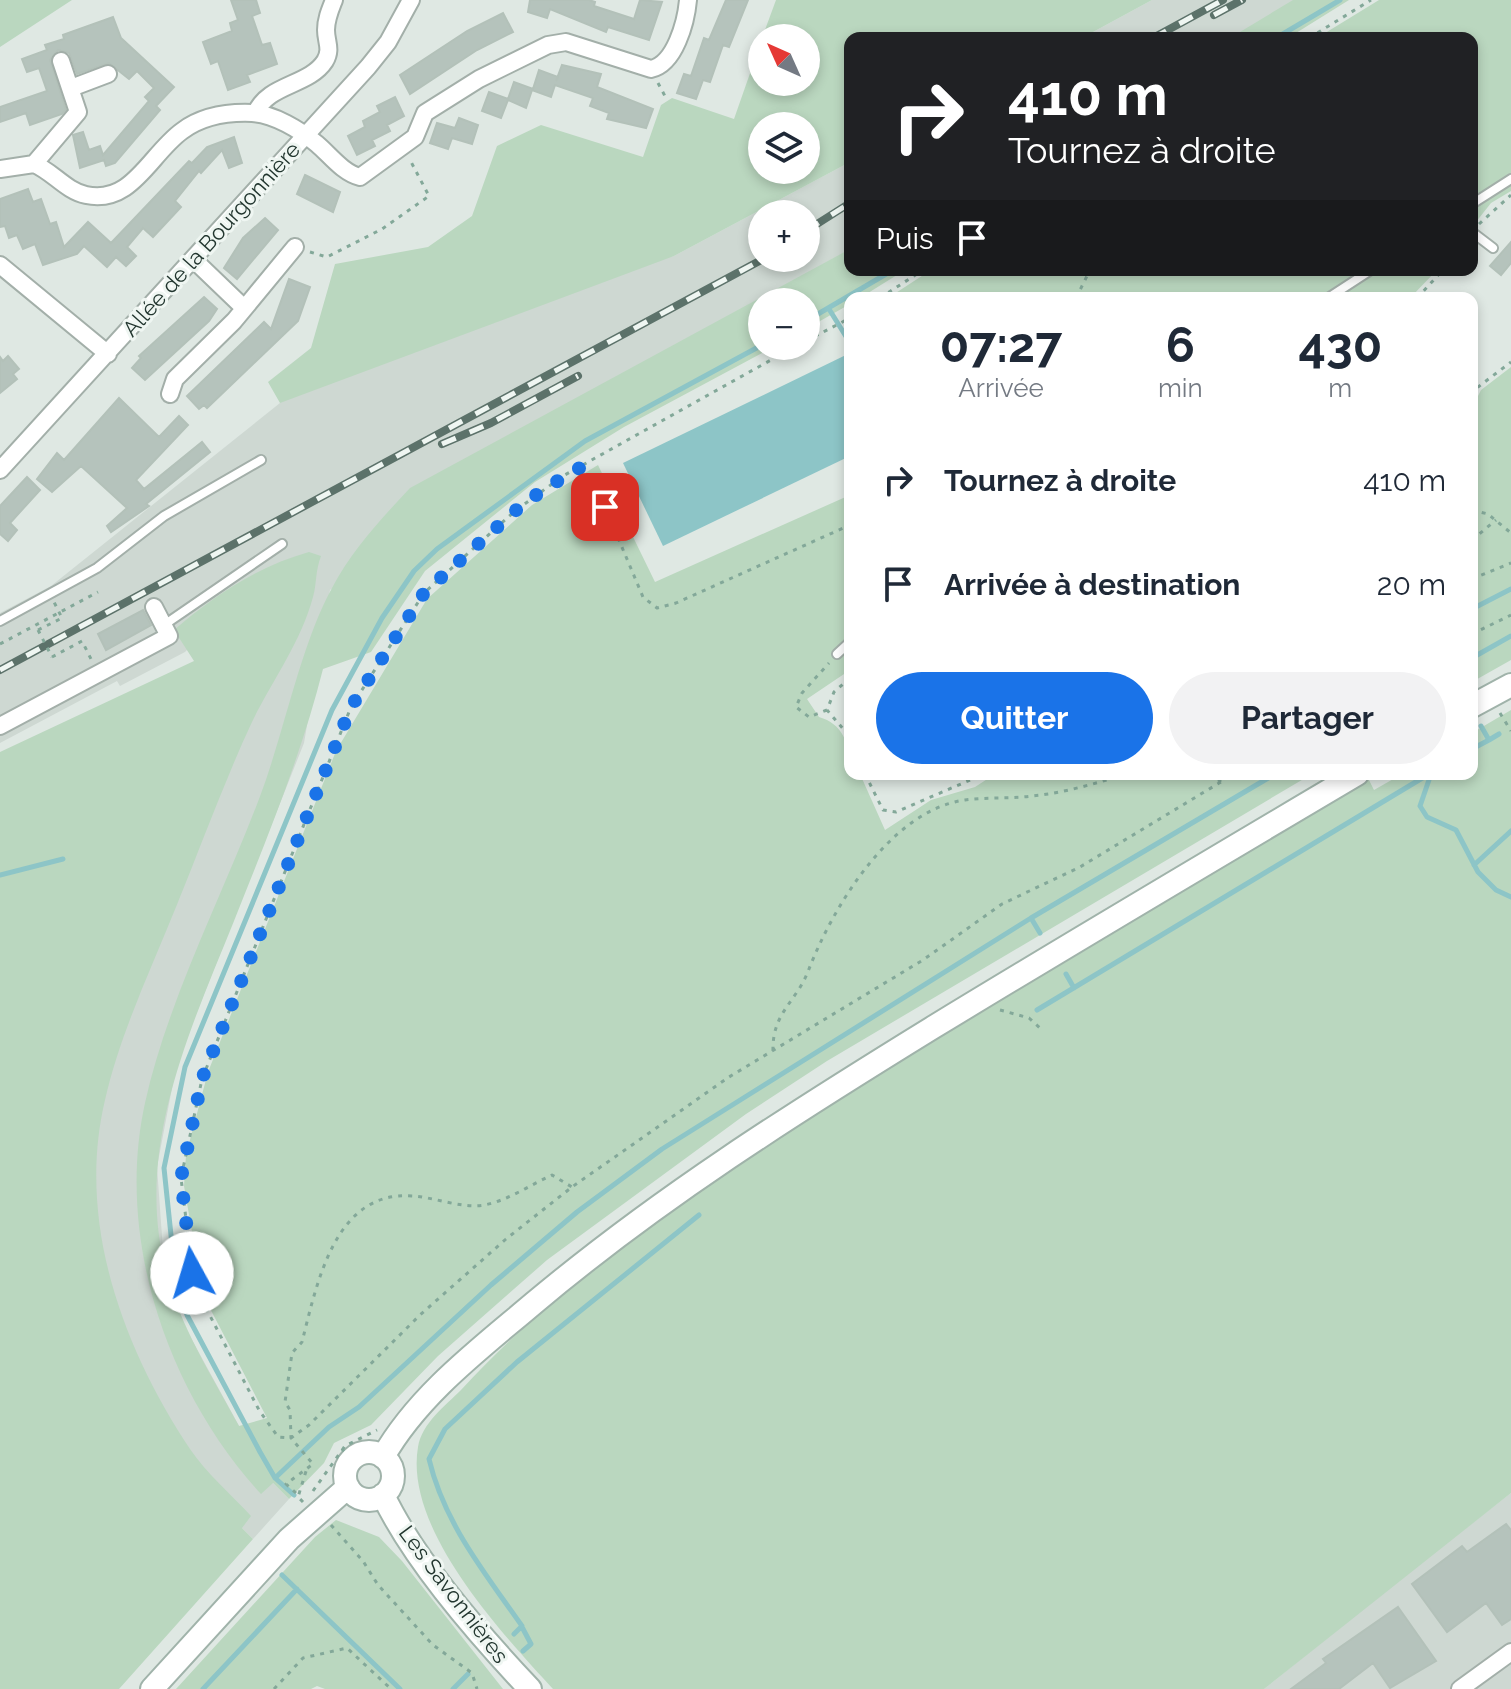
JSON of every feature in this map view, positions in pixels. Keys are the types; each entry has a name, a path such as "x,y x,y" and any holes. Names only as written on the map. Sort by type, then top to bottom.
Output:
{"main road":[{"path":"1478,703 1511,685"},
{"path":"383,1457 411,1417 459,1368 569,1273 669,1196 772,1125 1347,780"},
{"path":"365,1453 383,1457 390,1465 393,1480 383,1495 366,1500 348,1487 347,1454 365,1453"},
{"path":"152,1689 289,1539 348,1487"},
{"name":"Les Savonnières","path":"383,1495 456,1603 530,1689"}],"street":[{"path":"256,113 265,99 325,62 330,48 327,19 334,0"},
{"name":"Allée de la Bourgonnière","path":"0,470 388,42 411,0"},
{"path":"34,164 73,190 107,195 133,183 171,140 191,125 219,115 256,113 275,118 304,136 351,175 360,177 415,137 425,113 514,61 556,42 566,42 651,69 659,67 672,52 688,0"},
{"path":"0,169 34,164 78,112 61,61"},
{"path":"71,88 108,74"},
{"path":"170,394 175,379 258,295 295,247"},
{"path":"193,259 243,307"},
{"path":"0,265 108,354"},
{"path":"0,726 169,636 154,607"},
{"path":"1460,1689 1511,1652"}],"lane":[{"path":"1478,200 1511,179"},
{"path":"1478,237 1493,248"},
{"path":"1337,292 1362,276"},
{"path":"0,621 107,561 164,516 261,460"},
{"path":"164,625 282,544"},
{"path":"837,654 844,648"}],"path":[{"path":"1319,32 1371,0"},
{"path":"295,247 327,257 382,229 429,196 402,147"},
{"path":"1478,225 1511,195"},
{"path":"889,292 914,276"},
{"path":"1423,292 1437,276"},
{"path":"820,334 844,321"},
{"path":"771,360 544,489 435,582 397,633 351,707 202,1079 181,1178 194,1285 272,1432 278,1437 291,1438 463,1277 572,1187 729,1077 923,960 1002,904 1080,867 1224,780"},
{"path":"1478,387 1511,362"},
{"path":"583,466 605,507 643,597 657,608 676,603 844,528"},
{"path":"1478,512 1496,520 1511,533"},
{"path":"1478,535 1496,520"},
{"path":"1478,577 1511,563"},
{"path":"0,644 98,592"},
{"path":"51,595 62,618 38,630 52,657 82,641 98,673"},
{"path":"1478,631 1511,615"},
{"path":"837,654 802,693 796,707 809,717 827,710 834,692 844,683"},
{"path":"827,710 844,730"},
{"path":"868,780 883,810 896,812 970,780"},
{"path":"773,1051 772,1029 803,982 837,912 891,840 912,823 963,800 1035,796 1102,780"},
{"path":"975,1002 1029,1018 1042,1030"},
{"path":"296,1493 286,1484 313,1464 291,1438 290,1410 285,1402 292,1353 302,1342 330,1253 346,1225 363,1205 374,1200 410,1196 483,1206 552,1175 572,1187"},
{"path":"303,1502 298,1497 307,1468"},
{"path":"331,1525 347,1540 378,1585 404,1615 433,1645 472,1673 479,1688"},
{"path":"274,1689 303,1658 347,1648 391,1689"}],"shaded area":[{"path":"1152,0 1319,0 1266,32 1093,32"},
{"path":"844,165 844,274 820,292 820,288 748,288 748,311 330,590 304,743 177,1062 157,1167 164,1264 180,1318 255,1455 273,1483 289,1499 253,1539 176,1462 74,1223 221,615 185,652 120,686 117,681 0,743 0,613 51,586 280,403 311,348 674,256 748,216 748,272 820,272 820,200 779,200 809,184 820,184 820,178"},
{"path":"1511,1493 1511,1689 1264,1689 1395,1583"}],"green space":[{"path":"0,0 72,0 0,47"},
{"path":"776,0 1152,0 1093,32 844,32 844,165 820,178 820,112 748,112 748,184 809,184 779,200 748,200 748,216 674,256 280,403 268,382 311,348 335,264 428,247 472,216 497,146 541,125 643,157 661,105 672,98 734,119 748,79 748,96 820,96 820,24 767,24"},
{"path":"1293,0 1349,0 1298,32 1240,32"},
{"path":"1379,0 1511,0 1511,191 1491,203 1478,219 1478,32 1327,32"},
{"path":"844,252 844,276 895,276 870,292 844,292 844,307 820,321 820,288 778,288 808,272 820,272 820,265"},
{"path":"922,276 1431,276 1416,292 897,292"},
{"path":"748,304 749,360 624,427 535,482 425,571 371,652 323,669 283,796 185,1047 162,1134 157,1178 158,1222 171,1288 197,1349 239,1426 267,1418 203,1295 184,1186 186,1155 208,1072 336,751 427,599 532,505 598,465 655,582 844,498 844,674 807,699 819,717 841,732 844,737 844,780 863,780 885,830 931,800 975,787 986,780 1302,780 827,1061 746,1114 547,1260 438,1356 371,1425 334,1443 324,1463 289,1499 273,1483 261,1494 228,1454 199,1409 176,1362 157,1312 144,1260 137,1207 138,1155 145,1103 167,1027 259,799 311,636 340,574 378,523 410,488"},
{"path":"1511,367 1511,660 1478,679 1478,396 1481,390"},
{"path":"309,552 321,556 308,614 242,745 137,1002 111,1075 98,1146 97,1192 101,1237 126,1326 144,1369 190,1449 251,1516 242,1528 253,1539 119,1689 0,1689 0,752 194,661 174,630 205,605 254,574"},
{"path":"1511,710 1511,1493 1264,1689 553,1689 508,1639 461,1577 441,1545 426,1511 418,1479 418,1447 424,1430 441,1409 514,1336 571,1286 691,1194 754,1151 1365,780 1369,780 1374,790 1392,780 1478,780 1478,729"},
{"path":"336,1520 379,1537 402,1561 503,1689 325,1689 317,1686 311,1689 176,1689 315,1537"}],"water":[{"path":"844,356 844,459 663,546 623,463"}],"building":[{"path":"231,0 256,0 260,13 252,16 262,45 270,43 277,64 247,75 250,82 228,90 218,61 211,64 203,42 232,31 230,23 238,20"},
{"path":"530,0 589,0 595,2 594,6 634,19 640,0 662,2 649,40 608,27 606,32 550,9 547,18 528,12"},
{"path":"726,0 748,0 729,47 723,45 710,82 703,80 696,99 677,93 684,74 691,76 704,38 709,40"},
{"path":"503,13 513,32 477,50 410,94 400,75 467,31"},
{"path":"113,17 121,38 174,87 156,106 160,110 115,163 106,166 104,160 80,168 73,135 83,132 89,150 100,146 103,155 149,101 145,97 154,88 137,71 129,79 109,63 77,74 69,53 58,50 50,60 66,110 62,114 30,125 26,113 0,122 0,107 47,91 39,68 27,72 22,59 47,50 45,45 64,39 63,35"},
{"path":"562,65 601,74 597,87 653,109 646,128 607,119 609,113 590,106 593,98 555,85 551,97 532,90 526,108 508,100 501,118 482,111 489,92 508,99 514,82 533,89 539,70 558,77"},
{"path":"395,97 404,116 387,125 390,131 372,140 375,146 357,155 348,136 365,127 363,121 380,112 377,106"},
{"path":"459,118 478,125 472,144 452,138 448,149 430,143 437,123 455,128"},
{"path":"234,137 242,163 229,168 222,150 201,173 199,171 175,201 181,207 153,237 143,228 127,247 136,256 126,266 116,257 107,267 84,246 77,254 43,265 35,244 23,249 17,235 9,238 5,226 0,227 0,199 28,189 33,202 41,199 50,224 56,222 64,247 88,222 111,243 189,161 192,163 207,147"},
{"path":"305,175 340,192 333,212 297,194"},
{"path":"265,218 278,230 237,279 224,268 243,238"},
{"path":"1511,242 1511,263 1501,275 1490,266"},
{"path":"289,279 310,287 298,321 207,408 204,405 199,409 187,396 264,322 271,329"},
{"path":"204,297 217,309 209,321 145,380 132,368 141,358 139,356"},
{"path":"8,356 19,369 13,374 17,379 0,393 0,357 3,361"},
{"path":"119,398 159,437 179,416 188,425 136,480 144,489 202,442 210,452 146,504 149,506 111,532 107,526 127,508 81,466 52,492 37,479 57,453 64,460"},
{"path":"27,477 40,490 10,523 17,530 8,541 0,534 0,506"},
{"path":"143,610 151,625 106,650 98,634"},
{"path":"1506,1524 1511,1530 1511,1619 1502,1625 1486,1603 1447,1632 1412,1584 1462,1546 1467,1552"},
{"path":"1398,1607 1436,1661 1390,1688 1373,1663 1339,1689 1291,1689 1326,1663 1323,1659"}],"waterway":[{"path":"1286,32 1340,0"},
{"path":"855,292 883,276"},
{"path":"820,313 844,299"},
{"path":"829,309 844,333"},
{"path":"294,1495 275,1478 187,1315 174,1264 164,1168 185,1067 332,710 382,618 414,571 437,549 585,441 748,353"},
{"path":"1478,606 1511,589"},
{"path":"1478,655 1511,636"},
{"path":"1478,746 1489,740 1481,726"},
{"path":"1489,740 1499,734"},
{"path":"275,1478 329,1427 359,1407 491,1285 577,1212 662,1149 1031,918 1265,780"},
{"path":"1037,1010 1419,780"},
{"path":"1429,780 1420,806 1427,817 1456,830 1478,872 1496,890 1511,897"},
{"path":"1474,865 1511,831"},
{"path":"0,875 63,859"},
{"path":"1031,918 1040,933"},
{"path":"1066,974 1074,988"},
{"path":"514,1634 522,1626 455,1526 429,1459 445,1429 517,1362 699,1215"},
{"path":"282,1575 400,1689"},
{"path":"203,1689 297,1589"},
{"path":"522,1627 531,1644 523,1651"},
{"path":"453,1689 468,1674"}],"railway":[{"path":"1164,32 1223,0"},
{"path":"1214,15 1242,0"},
{"path":"820,222 844,207"},
{"path":"0,670 748,267"},
{"path":"442,444 491,423 578,376"}],"route":[{"path":"192,1273 181,1178 184,1151 202,1079 351,707 424,593 515,511 563,476 583,466 605,507"}]}
